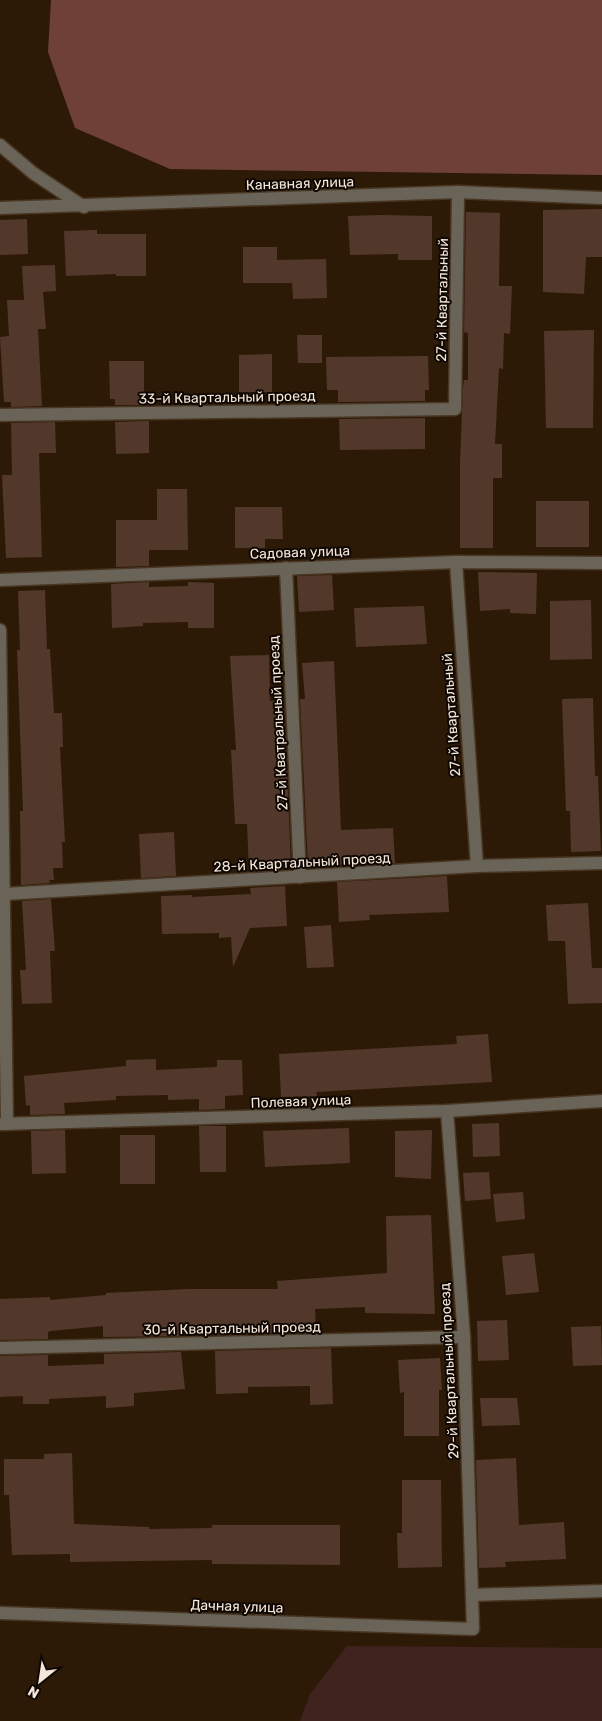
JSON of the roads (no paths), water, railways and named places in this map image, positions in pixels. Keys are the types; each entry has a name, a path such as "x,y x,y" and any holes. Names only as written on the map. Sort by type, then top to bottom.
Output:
{"street":[{"path":"0,145 33,174 84,207"},
{"name":"Канавная улица","path":"0,208 84,207 458,192 602,198"},
{"name":"27-й Квартальный","path":"455,409 458,192"},
{"name":"33-й Квартальный проезд","path":"0,415 455,409"},
{"name":"27-й Квартальный","path":"456,562 477,866"},
{"name":"Садовая улица","path":"0,580 456,562 602,563"},
{"name":"27-й Кватральный проезд","path":"286,568 300,878"},
{"path":"0,630 4,894 3,1124"},
{"name":"28-й Квартальный проезд","path":"4,894 300,878 477,866 602,863"},
{"name":"Полевая улица","path":"3,1124 448,1111 602,1101"},
{"name":"29-й Квартальный проезд","path":"448,1111 464,1338 473,1629"},
{"name":"30-й Квартальный проезд","path":"0,1348 464,1338"},
{"path":"472,1595 602,1591"},
{"name":"Дачная улица","path":"0,1613 473,1629"}]}
